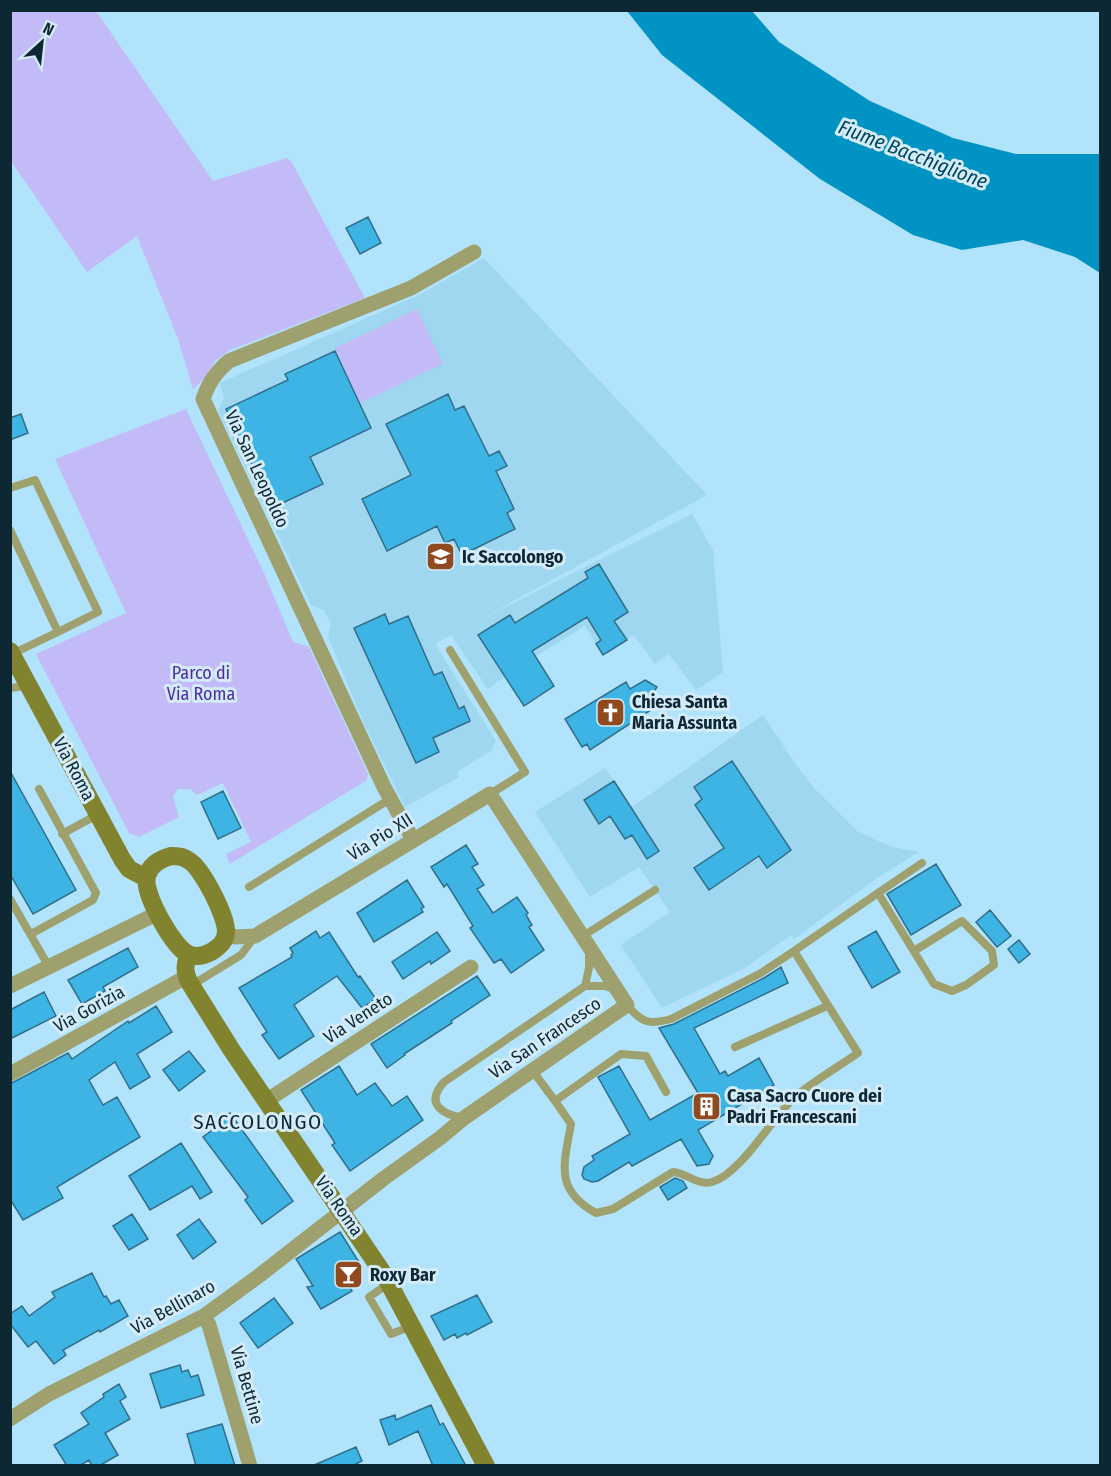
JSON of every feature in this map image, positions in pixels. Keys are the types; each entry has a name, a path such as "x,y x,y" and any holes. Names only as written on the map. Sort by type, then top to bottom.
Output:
{"main road":[{"name":"Via Roma","path":"11,652 126,864 129,869 146,878"},
{"path":"171,856 188,859 200,871 223,916 226,934 223,942 211,953 197,956 189,955 180,949 153,916 146,878 150,869 162,859 171,856"},
{"path":"188,981 185,967 189,955"},
{"name":"Via Roma","path":"188,981 389,1283 486,1466"}],"street":[{"name":"Via San Leopoldo","path":"413,840 387,793 203,399 216,371 229,361 411,288 474,252"},
{"name":"Via Pio XII","path":"255,936 490,794"},
{"name":"Via San Francesco","path":"342,1210 441,1138 464,1118 627,1005 490,794"},
{"path":"10,987 153,916"},
{"path":"226,934 235,937 255,936"},
{"name":"Via Veneto","path":"266,1101 471,967"},
{"name":"Via Gorizia","path":"10,1074 188,981"},
{"name":"Via Bellinaro","path":"10,1419 49,1394 204,1316 342,1210"},
{"name":"Via Bettine","path":"204,1316 209,1325 250,1466"}],"lane":[{"path":"10,488 34,480 98,612 11,652"},
{"path":"10,530 58,632"},
{"name":"Via Pio XII","path":"450,650 525,772 490,794"},
{"path":"10,688 29,686"},
{"path":"30,934 93,900 96,893 39,789"},
{"path":"249,887 387,793"},
{"path":"62,834 98,814"},
{"path":"627,1005 645,1021 655,1023 671,1019 761,973 922,863"},
{"path":"585,986 589,968 586,941 655,890"},
{"path":"878,892 934,984 952,991 966,985 994,965 992,951 962,921 914,951"},
{"path":"10,899 49,968"},
{"name":"Via Pio XII","path":"188,981 241,955 255,936"},
{"path":"532,1070 571,1124 564,1180 580,1204 596,1213 614,1209 673,1173 682,1173 698,1182 712,1182 736,1166 795,1096 858,1053 794,951"},
{"path":"464,1118 450,1116 442,1112 437,1105 436,1095 444,1082 585,986 605,986 618,991"},
{"path":"735,1047 827,1006"},
{"path":"555,1101 621,1054 646,1056 666,1092"},
{"path":"389,1283 369,1297 391,1334 413,1326"}],"shaded area":[{"name":"Ic Saccolongo","path":"484,258 707,495 479,620 692,514 713,550 723,672 696,690 669,654 655,664 634,635 603,655 585,626 504,676 488,689 451,635 435,644 496,741 491,751 457,772 459,777 405,807 366,728 328,637 331,624 324,610 311,605 218,410 224,398 220,383 421,294"},
{"path":"763,715 813,787 857,831 896,848 919,852 880,876 794,939 791,935 745,968 662,1008 621,945 670,912 639,867 590,897 535,812 605,768 632,807"}],"green space":[{"path":"10,11 96,11 213,181 287,158 291,161 365,298 230,350 215,361 204,379 193,389 178,339 137,236 87,272 11,161"},
{"path":"417,309 443,364 360,403 335,348"},
{"name":"Parco di Via Roma","path":"186,409 264,573 293,642 309,647 368,774 367,780 230,864 226,854 251,842 223,783 197,795 190,789 178,789 173,797 179,817 139,837 129,833 36,654 126,613 55,459"}],"water":[{"name":"Fiume Bacchiglione","path":"627,11 752,11 779,42 870,101 953,138 1016,154 1100,154 1100,273 1075,257 1023,240 962,250 913,235 820,179 662,55"}],"building":[{"path":"368,217 381,243 360,254 346,228"},
{"path":"335,351 371,428 310,457 323,484 272,508 226,409 288,380 285,374"},
{"path":"448,394 455,410 464,406 489,456 499,451 507,466 496,471 514,509 507,513 515,529 462,555 454,539 445,543 437,526 387,551 362,499 411,475 386,424"},
{"path":"21,414 28,433 10,440 10,418"},
{"path":"599,564 628,612 614,621 627,640 603,655 596,644 601,640 587,617 532,651 554,686 524,706 478,635 510,615 515,623 588,578 585,572"},
{"path":"385,614 389,624 408,616 434,675 442,672 459,709 464,706 470,721 433,738 439,752 416,763 354,628"},
{"name":"Chiesa Santa Maria Assunta","path":"645,680 657,687 651,696 657,706 590,750 587,744 582,747 565,719 626,682 630,689"},
{"path":"732,761 791,850 767,868 759,856 709,890 694,868 724,848 695,805 702,799 694,787"},
{"path":"10,771 76,890 33,914 10,874"},
{"path":"614,781 659,851 647,859 632,835 625,839 610,816 599,824 584,800"},
{"path":"223,791 241,828 218,839 201,802"},
{"path":"466,845 478,864 472,867 484,885 477,889 493,913 517,897 528,913 526,915 532,925 529,927 544,950 511,973 501,959 494,963 470,928 473,926 447,884 444,887 431,867"},
{"path":"936,864 961,905 911,935 887,894"},
{"path":"407,880 424,907 421,909 423,912 374,942 357,913"},
{"path":"990,910 1011,936 997,947 976,922"},
{"path":"316,931 320,938 329,932 358,977 360,976 376,999 362,1008 337,976 294,1005 314,1036 279,1059 262,1035 267,1032 239,988 292,957 293,953 290,948"},
{"path":"876,931 900,972 872,988 848,947"},
{"path":"437,932 450,951 403,979 392,962"},
{"path":"1019,940 1030,954 1019,963 1008,949"},
{"path":"128,948 138,967 103,987 105,991 82,1004 68,980"},
{"name":"Casa Sacro Cuore dei Padri Francescani","path":"781,967 788,983 694,1028 720,1074 725,1071 728,1076 759,1058 774,1085 698,1130 713,1156 709,1164 697,1166 681,1139 632,1166 629,1162 598,1181 592,1182 584,1179 582,1175 584,1167 594,1160 592,1156 630,1134 598,1077 619,1066 650,1120 698,1093 659,1028 674,1024"},
{"path":"477,976 490,995 387,1068 371,1044"},
{"path":"44,992 56,1016 10,1039 10,1010"},
{"path":"156,1006 172,1032 137,1054 150,1077 130,1089 115,1062 89,1080 103,1105 117,1097 140,1137 57,1187 63,1198 23,1220 10,1199 10,1084 68,1053 72,1059 128,1021 129,1023"},
{"path":"189,1051 205,1071 179,1091 163,1070"},
{"path":"339,1066 357,1095 375,1083 392,1106 407,1096 423,1120 350,1171 332,1145 335,1143 301,1090"},
{"path":"230,1113 293,1201 262,1224 245,1200 248,1197 203,1137 215,1128 212,1124"},
{"path":"181,1143 212,1192 200,1199 192,1186 150,1210 129,1176"},
{"path":"675,1178 683,1181 687,1188 668,1200 660,1187"},
{"path":"132,1214 148,1239 129,1250 113,1226"},
{"path":"199,1219 216,1242 193,1259 177,1235"},
{"path":"340,1232 362,1267 344,1275 352,1291 321,1309 307,1287 313,1286 296,1259"},
{"path":"92,1273 104,1297 106,1296 111,1304 119,1300 128,1316 63,1350 66,1355 54,1364 36,1341 28,1347 10,1324 10,1314 22,1306 29,1316 55,1297 52,1292"},
{"path":"477,1295 492,1322 467,1335 466,1333 457,1338 455,1334 444,1340 431,1316"},
{"path":"274,1298 293,1323 258,1348 240,1323"},
{"path":"180,1365 182,1372 188,1370 191,1377 198,1375 204,1395 161,1408 150,1374"},
{"path":"119,1384 126,1397 120,1401 130,1419 105,1433 118,1455 99,1466 92,1466 89,1460 79,1466 67,1466 54,1445 89,1424 81,1413"},
{"path":"431,1405 440,1425 443,1423 466,1466 433,1466 418,1431 389,1445 380,1420 395,1415 396,1420"},
{"path":"222,1424 235,1466 196,1466 187,1434"},
{"path":"356,1447 362,1461 352,1466 312,1466"}],"place":[{"name":"Ic Saccolongo","path":"441,557"},
{"name":"Chiesa Santa Maria Assunta","path":"611,712"},
{"name":"Casa Sacro Cuore dei Padri Francescani","path":"706,1106"},
{"name":"Roxy Bar","path":"349,1275"}],"district":[{"name":"SACCOLONGO","path":"258,1122"}]}
